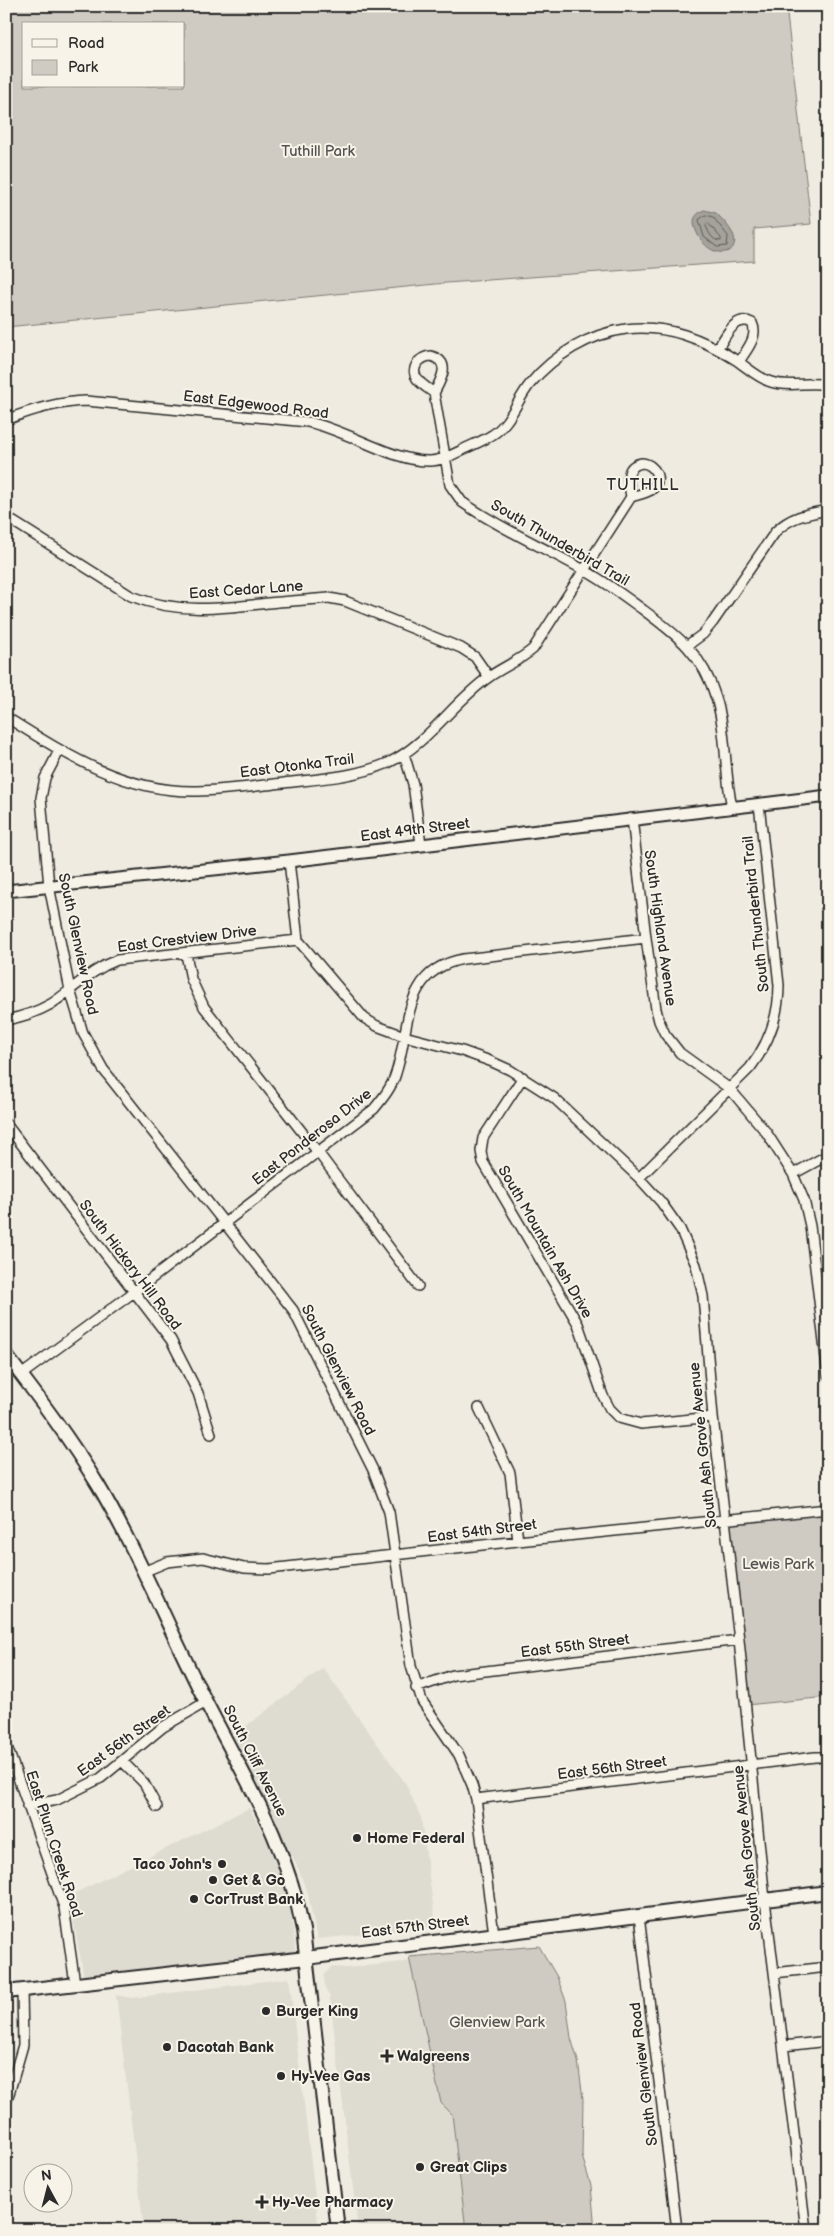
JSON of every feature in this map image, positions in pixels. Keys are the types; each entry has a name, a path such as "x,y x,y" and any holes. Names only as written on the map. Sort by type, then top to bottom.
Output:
{"main road":[{"name":"South Cliff Avenue","path":"6,1355 61,1427 98,1486 143,1572 206,1702 269,1822 281,1850 297,1900 306,1958 338,2230"},
{"name":"East 57th Street","path":"6,1992 306,1958 828,1892"}],"street":[{"path":"718,348 737,322 743,320 752,323 755,329 754,337 739,362"},
{"name":"East Edgewood Road","path":"6,420 45,406 63,402 86,401 308,422 341,431 409,459 431,461 446,458 494,435 508,418 530,384 548,365 574,346 600,335 627,329 653,329 684,333 718,348 754,374 772,382 828,385"},
{"name":"South Thunderbird Trail","path":"434,394 450,485 462,502 584,570 621,594 688,645 706,674 716,696 724,728 728,788 732,807"},
{"name":"East Otonka Trail","path":"6,717 60,751 116,778 147,786 198,791 338,777 370,770 404,754 489,677 521,660 533,649 631,497"},
{"path":"688,645 703,634 713,622 776,531 783,524 802,514 828,510"},
{"name":"East Cedar Lane","path":"6,517 131,596 148,603 169,608 195,610 228,609 329,598 345,601 461,648 475,657 489,677"},
{"name":"South Glenview Road","path":"60,751 45,778 41,798 49,886 70,990 83,1033 96,1059 293,1310 373,1470 390,1512 410,1666 416,1688 422,1701 460,1756 468,1773 476,1799 494,1934"},
{"path":"404,754 414,784 421,844"},
{"name":"East 49th Street","path":"6,891 289,861 632,818 828,796"},
{"name":"South Thunderbird Trail","path":"639,1178 730,1090 750,1068 767,1043 774,1026 779,999 779,985 759,804"},
{"name":"South Highland Avenue","path":"632,818 656,1009 665,1034 686,1059 730,1090 766,1132 793,1174 804,1200 810,1226 828,1375"},
{"path":"289,861 298,940"},
{"name":"East Ponderosa Drive","path":"22,1375 374,1109 396,1074 411,1004 417,989 426,978 443,966 463,959 646,938"},
{"name":"East Crestview Drive","path":"6,1020 46,1007 95,969 117,960 186,954 298,940"},
{"name":"South Ash Grove Avenue","path":"298,940 364,1018 377,1026 404,1036 462,1051 497,1064 523,1077 563,1106 639,1178 673,1218 696,1265 703,1296 765,1900 806,2230"},
{"path":"186,954 191,979 204,1007 317,1151 418,1286"},
{"name":"South Mountain Ash Drive","path":"523,1077 483,1138 481,1151 483,1162 578,1324 603,1396 610,1409 619,1418 641,1424 714,1417"},
{"name":"South Hickory Hill Road","path":"6,1124 171,1340 198,1393 211,1434"},
{"path":"793,1174 828,1155"},
{"path":"479,1408 510,1473 518,1541"},
{"name":"East 54th Street","path":"143,1572 167,1562 186,1558 203,1558 244,1568 269,1569 828,1509"},
{"name":"East 55th Street","path":"416,1688 453,1675 739,1640"},
{"name":"East 56th Street","path":"27,1806 57,1800 101,1778 164,1727 206,1702"},
{"name":"East Plum Creek Road","path":"6,1744 64,1907 75,1984"},
{"name":"East 56th Street","path":"476,1799 815,1757 828,1757"},
{"path":"122,1761 144,1783 157,1807"},
{"name":"South Glenview Road","path":"639,1916 677,2230"},
{"path":"774,1973 828,1967"},
{"path":"8,2097 23,2045 22,1990"},
{"path":"784,2046 828,2041"}],"shaded area":[{"path":"323,1668 406,1784 421,1818 436,1927 317,1939 308,1895 298,1868 233,1736"},
{"path":"249,1808 267,1840 289,1899 296,1954 84,1977 69,1896"},
{"path":"412,1961 441,2103 452,2114 466,2230 358,2230 330,1997 325,1989 324,1975 331,1967 346,1968"},
{"path":"289,1978 319,2230 144,2230 116,1995 131,1998"}],"green space":[{"name":"Tuthill Park","path":"6,6 786,6 811,224 754,229 754,261 446,283 6,327"},
{"name":"Lewis Park","path":"828,1509 828,1697 746,1705 725,1520"},
{"name":"Glenview Park","path":"539,1946 557,1977 566,2001 571,2038 578,2061 583,2099 582,2156 591,2186 595,2230 466,2230 452,2114 441,2103 409,1957"}],"water":[{"path":"704,210 716,213 733,234 735,241 729,251 715,251 707,247 700,239 695,228 694,219"}],"place":[{"name":"Home Federal","path":"357,1838"},
{"name":"Taco John's","path":"222,1864"},
{"name":"Get & Go","path":"213,1880"},
{"name":"CorTrust Bank","path":"194,1899"},
{"name":"Burger King","path":"266,2011"},
{"name":"Dacotah Bank","path":"167,2047"},
{"name":"Walgreens","path":"387,2056"},
{"name":"Hy-Vee Gas","path":"281,2076"},
{"name":"Great Clips","path":"420,2167"},
{"name":"Hy-Vee Pharmacy","path":"262,2202"}],"district":[{"name":"TUTHILL","path":"643,485"}]}
